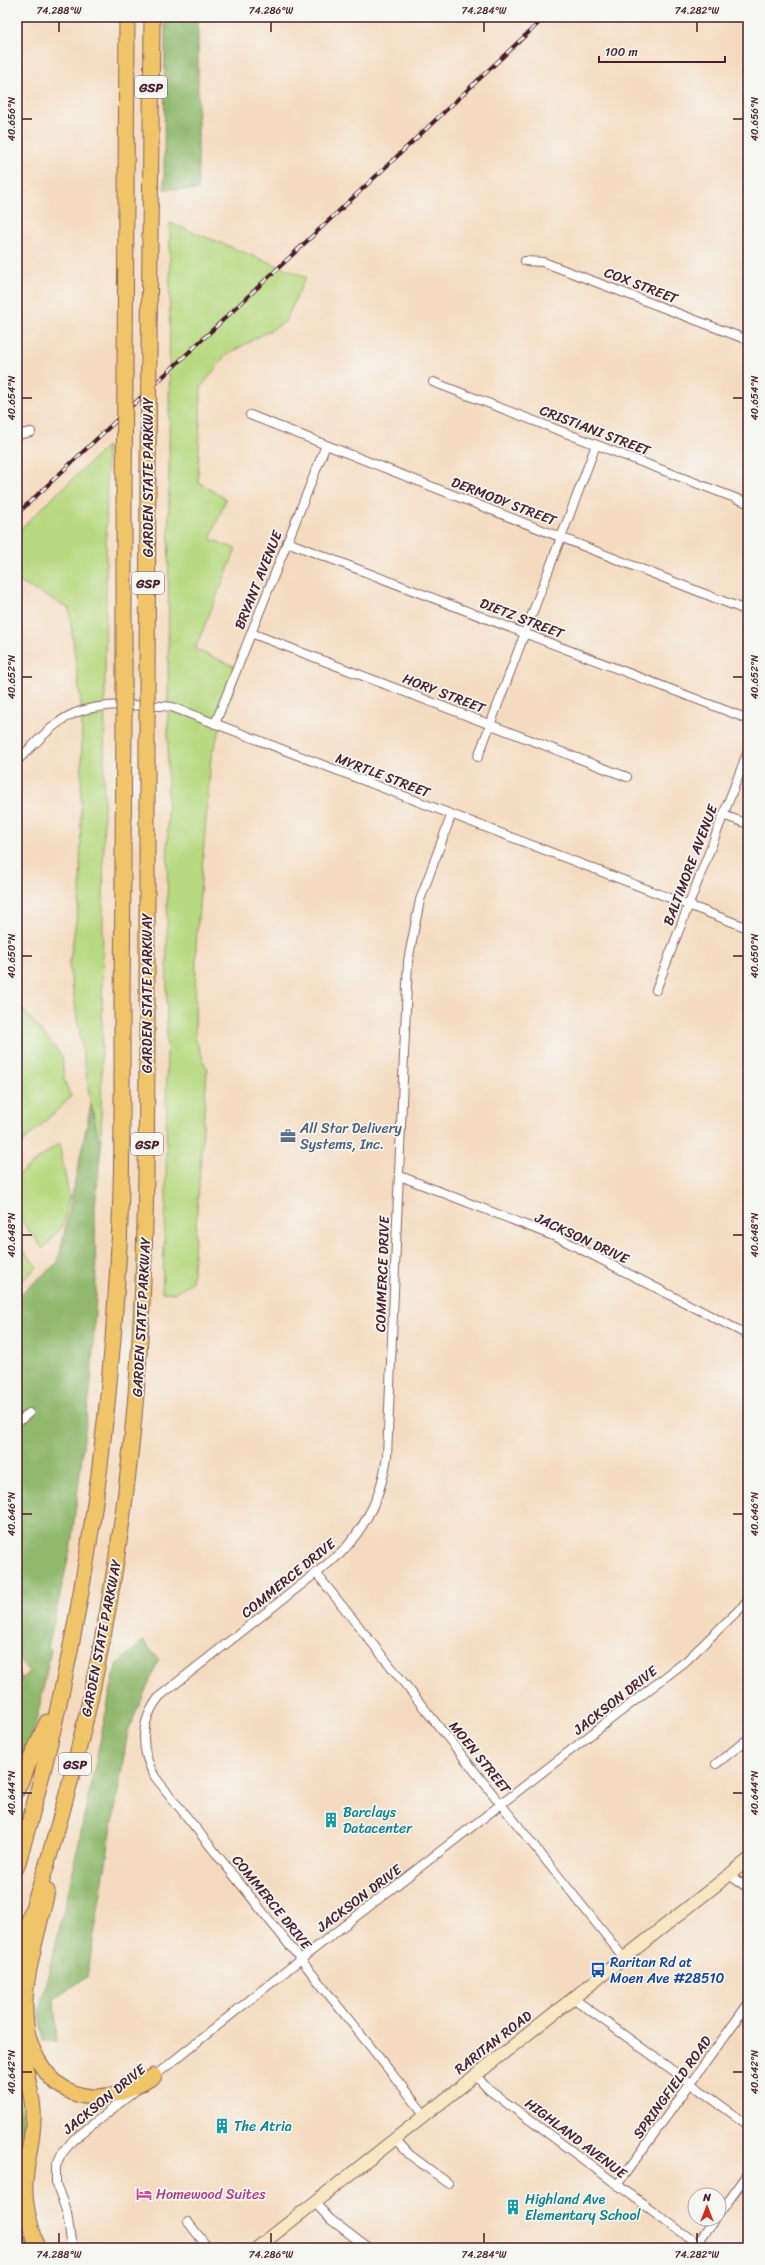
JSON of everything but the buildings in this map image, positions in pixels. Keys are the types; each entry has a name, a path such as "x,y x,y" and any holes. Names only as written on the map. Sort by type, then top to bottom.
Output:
{"highway":[{"name":"GARDEN STATE PARKWAY","path":"17,1955 45,1871 78,1752 98,1661 114,1574 130,1463 141,1340 147,1155 148,472 152,19"},
{"name":"GARDEN STATE PARKWAY","path":"17,1866 47,1757 75,1630 93,1524 103,1447 118,1264 122,1141 127,22"},
{"path":"17,1790 46,1725 75,1630"},
{"path":"37,2244 28,2214 25,2193 33,2131 33,2103 22,2059 20,2036 21,2014 78,1752"},
{"path":"28,1982 25,2012 31,2045 45,2071 60,2086 78,2094 105,2096 132,2088 154,2076"},
{"path":"17,2163 26,2150 33,2131"}],"main road":[{"name":"RARITAN ROAD","path":"257,2248 748,1860"},
{"path":"17,2200 37,2244"}],"street":[{"name":"COX STREET","path":"525,261 543,262 748,340"},
{"name":"CRISTIANI STREET","path":"433,382 748,503"},
{"name":"DERMODY STREET","path":"250,416 748,611"},
{"path":"17,435 31,432"},
{"name":"BRYANT AVENUE","path":"215,724 326,445"},
{"path":"478,757 596,445"},
{"name":"DIETZ STREET","path":"288,542 748,719"},
{"name":"HORY STREET","path":"251,633 627,777"},
{"name":"MYRTLE STREET","path":"17,761 53,725 89,707 100,705 166,706 451,816 748,928"},
{"name":"BALTIMORE AVENUE","path":"656,990 748,750"},
{"path":"723,815 748,824"},
{"name":"COMMERCE DRIVE","path":"425,2115 155,1777 144,1752 143,1739 146,1719 160,1696 340,1554 361,1530 376,1502 385,1472 400,1176 409,947 420,900 451,816"},
{"name":"JACKSON DRIVE","path":"400,1176 561,1239 748,1335"},
{"path":"17,1423 29,1414"},
{"name":"MOEN STREET","path":"316,1573 624,1958"},
{"name":"JACKSON DRIVE","path":"72,2248 67,2213 56,2184 56,2166 61,2154 73,2140 301,1959 502,1805 686,1661 748,1601"},
{"path":"716,1764 748,1739"},
{"path":"729,1875 748,1888"},
{"path":"573,1998 748,2125"},
{"name":"SPRINGFIELD ROAD","path":"617,2185 748,2004"},
{"name":"HIGHLAND AVENUE","path":"475,2075 489,2090 700,2246"},
{"path":"395,2139 410,2155 448,2183"},
{"path":"727,2203 748,2174"},
{"path":"315,2202 330,2219 368,2248"},
{"path":"188,2222 208,2248"},
{"path":"700,2246 711,2227"}],"green space":[{"path":"165,17 198,17 198,190 164,189"},
{"path":"170,223 306,277 285,322 226,355 201,387 198,482 226,499 210,539 236,549 195,649 240,669 211,756 196,944 195,1037 207,1070 192,1282 174,1293 162,1292 166,1203"},
{"path":"107,446 101,1148 91,1105 69,966 80,895 82,711 69,608 17,581 17,532"},
{"path":"17,1003 62,1056 64,1080 71,1097 17,1148"},
{"path":"91,1105 101,1148 95,1207 96,1296 91,1382 71,1546 48,1648 51,1649 40,1705 25,1765 20,1758 17,1760 17,1682 29,1672 17,1657 17,1297 58,1262"},
{"path":"59,1143 69,1196 63,1226 43,1249 17,1215 17,1176"},
{"path":"17,1243 37,1267 17,1286"},
{"path":"143,1641 159,1659 128,1731 87,1977 54,1999 57,2041 43,2041 39,2010 67,1898 116,1665"},
{"path":"17,2062 27,2122 23,2145 17,2156 17,2134 25,2132 17,2102"},
{"path":"17,2102 25,2132 17,2134"},
{"path":"17,2212 33,2248 24,2248 17,2226"}],"railway":[{"path":"17,514 545,17"}],"place":[{"name":"All Star Delivery Systems, Inc.","path":"288,1136"},
{"name":"Barclays Datacenter","path":"331,1820"},
{"name":"Raritan Rd at Moen Ave #28510","path":"598,1970"},
{"name":"The Atria","path":"222,2126"},
{"name":"Homewood Suites","path":"144,2194"},
{"name":"Highland Ave Elementary School","path":"513,2207"}]}
